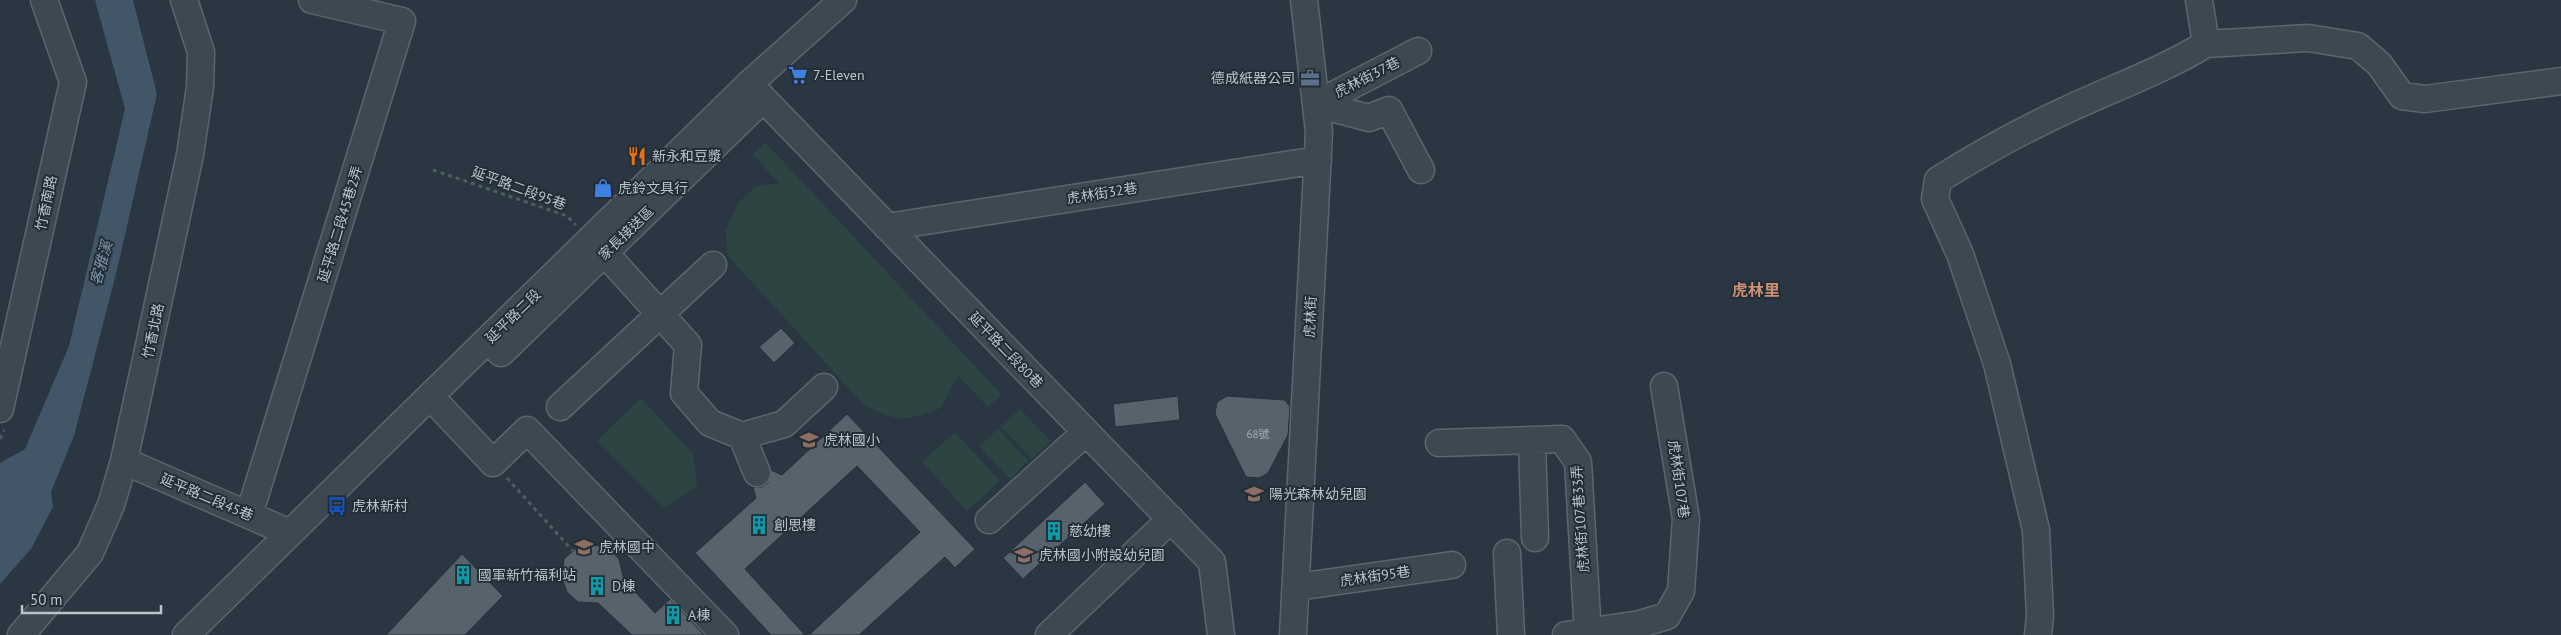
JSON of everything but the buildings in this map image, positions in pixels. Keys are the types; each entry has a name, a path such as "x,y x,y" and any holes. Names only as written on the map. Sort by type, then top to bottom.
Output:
{"street":[{"name":"竹香南路","path":"0,409 73,82 44,0"},
{"name":"竹香北路","path":"21,635 90,553 111,505 124,461 190,155 200,87 201,52 184,0"},
{"name":"延平路二段45巷2弄","path":"249,515 402,21 312,0"},
{"name":"延平路二段","path":"186,635 488,340 598,246 756,92 842,0"},
{"name":"虎林街","path":"1293,635 1298,587 1319,132 1304,0"},
{"path":"2199,0 2206,44"},
{"path":"2038,635 2040,616 2036,530 1997,364 1960,254 1935,199 1938,180 1989,148 2063,112 2152,74 2206,44 2308,38 2358,46 2379,64 2402,96 2425,99 2561,81"},
{"name":"虎林街37巷","path":"1316,104 1418,51"},
{"name":"延平路二段80巷","path":"756,92 1212,562 1221,635"},
{"path":"1316,104 1369,118 1389,110 1420,170"},
{"name":"虎林街32巷","path":"887,227 1318,160"},
{"path":"598,246 688,345 684,394 710,423 742,436 784,424 824,387"},
{"path":"560,407 713,265"},
{"name":"虎林街107巷","path":"1581,634 1640,624 1668,616 1681,591 1686,519 1664,386"},
{"path":"430,396 493,463 527,430 725,635"},
{"path":"989,520 1086,432"},
{"path":"742,436 757,473"},
{"name":"虎林街107巷33弄","path":"1439,443 1562,440 1578,462 1581,634"},
{"path":"1532,442 1535,538"},
{"name":"延平路二段45巷","path":"124,461 290,533"},
{"path":"1049,635 1171,518"},
{"path":"1507,553 1511,635"},
{"name":"虎林街95巷","path":"1298,587 1452,565"}],"path":[{"name":"延平路二段95巷","path":"433,170 566,216 598,246"},
{"path":"493,463 573,551"}],"green space":[{"path":"765,142 1002,395 988,407 958,376 941,408 918,416 909,418 893,417 884,415 863,404 727,255 726,230 738,203 756,186 779,183 753,155"},
{"path":"641,398 693,454 697,486 665,508 597,441"},
{"path":"1020,409 1051,441 1032,459 1001,427"},
{"path":"998,429 1028,461 1010,479 979,446"},
{"path":"955,432 1000,481 967,511 922,462"}],"water":[{"name":"客雅溪","path":"95,0 133,0 157,94 117,270 74,436 51,492 53,507 31,549 0,584 0,463 25,449 69,346 125,109"}],"place":[{"name":"7-Eleven","path":"798,75"},
{"name":"德成紙器公司","path":"1310,78"},
{"name":"新永和豆漿","path":"637,156"},
{"name":"虎鈴文具行","path":"603,188"},
{"name":"虎林國小","path":"809,440"},
{"name":"陽光森林幼兒園","path":"1254,494"},
{"name":"虎林新村","path":"337,506"},
{"name":"創思樓","path":"759,525"},
{"name":"慈幼樓","path":"1054,531"},
{"name":"虎林國中","path":"584,547"},
{"name":"虎林國小附設幼兒園","path":"1024,555"},
{"name":"國軍新竹福利站","path":"463,575"},
{"name":"D棟","path":"597,586"},
{"name":"A棟","path":"673,615"}],"district":[{"name":"虎林里","path":"1756,290"}]}
